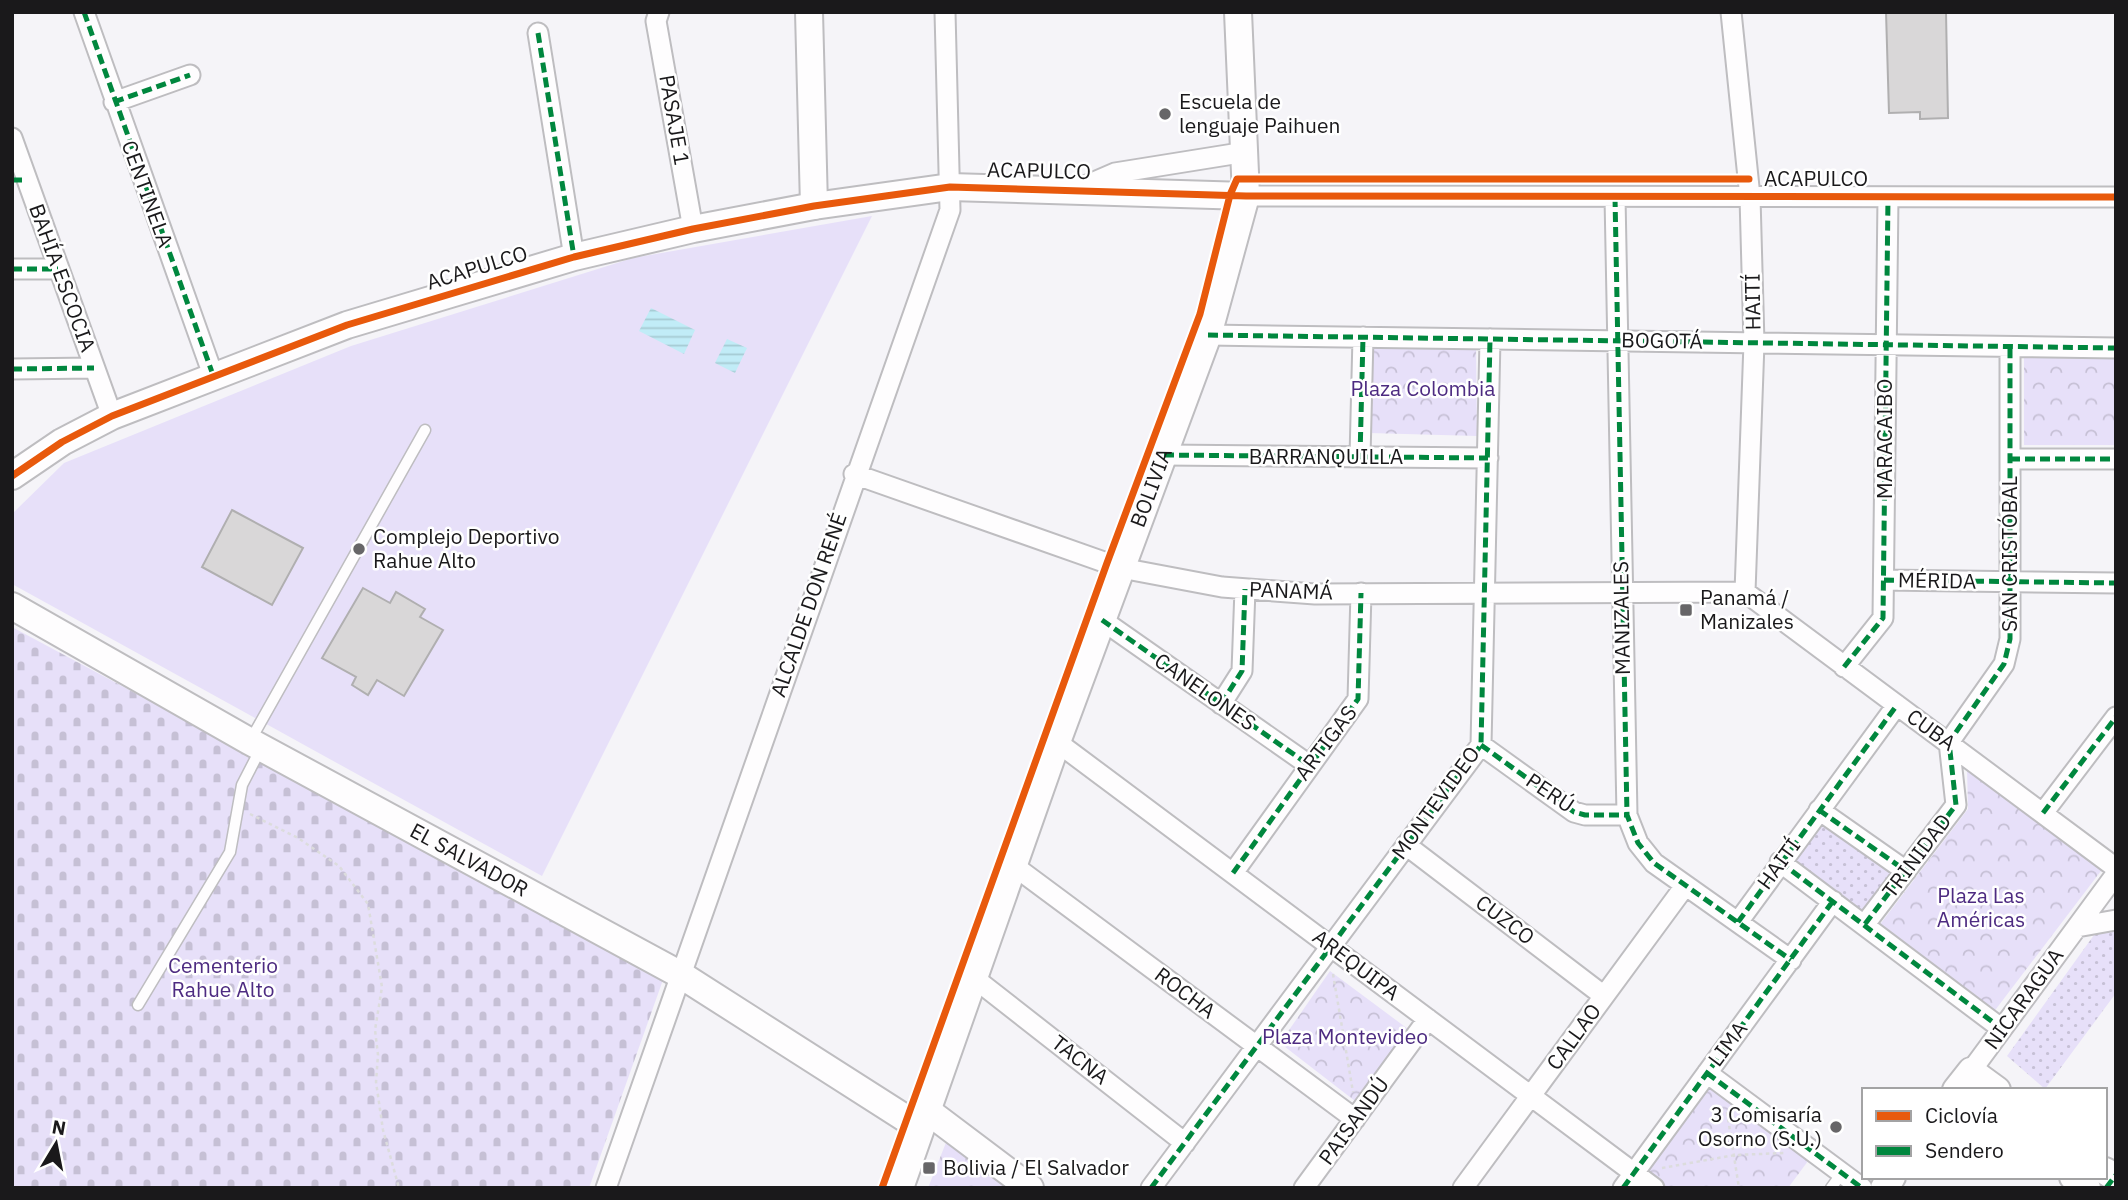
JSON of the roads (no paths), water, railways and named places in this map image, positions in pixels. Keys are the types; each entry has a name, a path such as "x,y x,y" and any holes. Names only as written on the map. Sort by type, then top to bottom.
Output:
{"street":[{"name":"CENTINELA","path":"85,12 114,102 213,375"},
{"name":"PASAJE 1","path":"659,12 656,21 693,229"},
{"path":"809,12 814,206"},
{"name":"ALCALDE DON RENÉ","path":"606,1188 854,474 950,210 945,12"},
{"name":"BOLIVIA","path":"900,1188 922,1118 1057,742 1208,335 1246,196 1238,12"},
{"name":"HAITÍ","path":"1731,12 1750,197 1754,343 1745,592"},
{"path":"538,33 574,257"},
{"path":"114,102 190,75"},
{"name":"BAHÍA ESCOCIA","path":"12,138 20,180 58,269 112,416"},
{"name":"ACAPULCO","path":"1077,189 1115,173 1246,152"},
{"name":"ACAPULCO","path":"12,476 62,442 112,416 347,325 574,257 693,229 814,206 950,187 1246,196 2116,197"},
{"name":"MANIZALES","path":"1615,197 1627,815 1645,854 1685,886 1791,960"},
{"name":"MARACAIBO","path":"1844,667 1883,618 1888,197"},
{"path":"12,269 58,269"},
{"name":"BOGOTÁ","path":"1208,335 2116,348"},
{"path":"1360,457 1363,337"},
{"name":"MONTEVIDEO","path":"1150,1188 1481,746 1490,339"},
{"name":"SAN CRISTÓBAL","path":"1949,742 2004,664 2010,639 2010,347"},
{"path":"12,369 94,368"},
{"name":"BARRANQUILLA","path":"1164,455 1488,458"},
{"path":"2010,459 2116,459"},
{"name":"PANAMÁ","path":"854,474 1121,568 1245,590 1361,593 1745,592"},
{"name":"MÉRIDA","path":"1884,580 2116,583"},
{"path":"1221,704 1242,671 1245,590"},
{"name":"CUBA","path":"1745,592 2116,868"},
{"name":"ARTIGAS","path":"1233,873 1358,699 1361,593"},
{"name":"EL SALVADOR","path":"12,606 256,744 681,975 922,1118 1030,1188"},
{"name":"CANELONES","path":"1102,620 1309,765"},
{"name":"HAITÍ","path":"1738,922 1897,705"},
{"path":"2043,813 2116,717"},
{"name":"AREQUIPA","path":"1057,742 1531,1096 1629,1180 1654,1188"},
{"name":"TRINIDAD","path":"1865,925 1956,804 1949,742"},
{"name":"PERÚ","path":"1481,746 1574,812 1585,815 1627,815"},
{"path":"1819,810 1906,871"},
{"name":"CUZCO","path":"1406,845 1604,996"},
{"path":"1780,862 2002,1029"},
{"name":"ROCHA","path":"1014,866 1355,1119"},
{"name":"NICARAGUA","path":"1964,1080 2116,874"},
{"name":"CALLAO","path":"1463,1188 1685,886"},
{"name":"LIMA","path":"1629,1180 1714,1079 1791,960 1833,901"},
{"name":"NICARAGUA","path":"2077,927 2116,920"},
{"name":"TACNA","path":"974,978 1185,1143"},
{"name":"PAISANDÚ","path":"1304,1188 1428,1019"},
{"path":"1714,1079 1814,1152 1836,1180 1862,1188"},
{"path":"1964,1080 1990,1088"}],"lane":[{"path":"138,1005 230,852 242,785 256,744 425,430"}],"water":[{"path":"651,308 695,330 684,354 639,331"},
{"path":"727,339 747,348 735,373 715,363"}],"place":[{"name":"Escuela de lenguaje Paihuen","path":"1165,114"},
{"name":"Complejo Deportivo Rahue Alto","path":"359,549"},
{"name":"Panamá / Manizales","path":"1686,610"},
{"name":"3 Comisaría Osorno (S.U.)","path":"1836,1127"},
{"name":"Bolivia / El Salvador","path":"929,1168"}],"park label":[{"name":"Plaza Colombia","path":"1423,389"},
{"name":"Plaza Las Américas","path":"1981,908"},
{"name":"Cementerio Rahue Alto","path":"223,978"},
{"name":"Plaza Montevideo","path":"1345,1037"}]}
